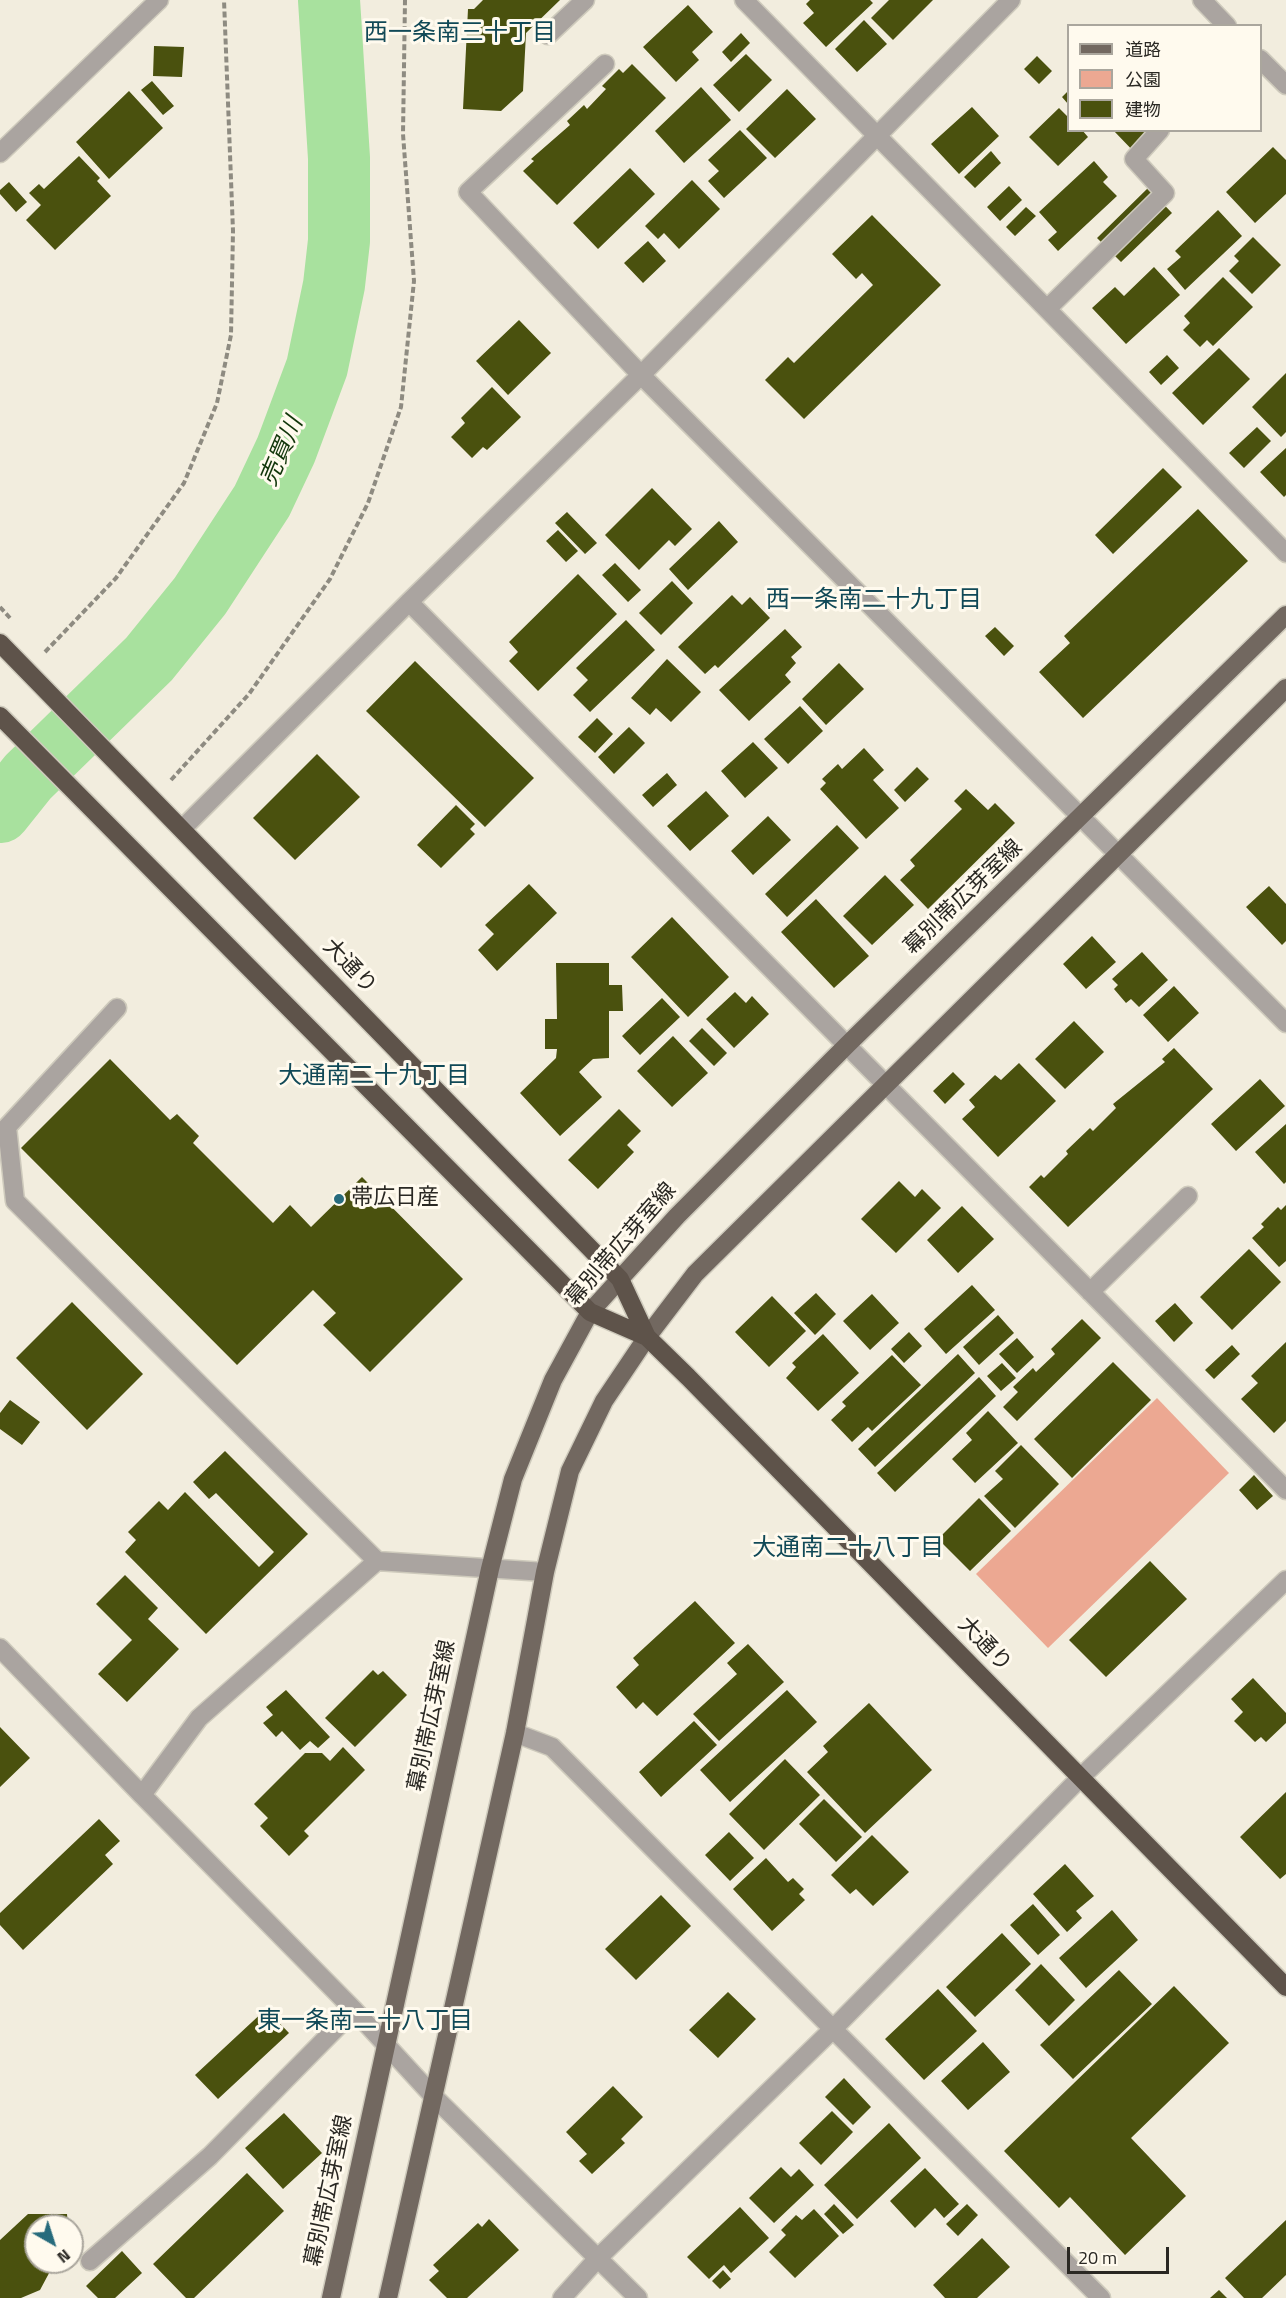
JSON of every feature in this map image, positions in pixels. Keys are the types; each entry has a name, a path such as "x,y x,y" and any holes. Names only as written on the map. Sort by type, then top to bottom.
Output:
{"highway":[{"name":"大通り","path":"0,643 620,1279 646,1337 1286,1987"},
{"name":"大通り","path":"0,716 590,1312 646,1337"}],"main road":[{"name":"幕別帯広芽室線","path":"331,2298 490,1569 513,1479 553,1380 590,1312 677,1216 847,1045 1286,615"},
{"path":"388,2298 515,1733 545,1572 570,1471 604,1401 646,1337 695,1274 1286,688"}],"street":[{"path":"548,35 585,0"},
{"path":"744,0 1286,553"},
{"path":"182,829 641,375 1011,0"},
{"path":"1202,0 1225,24"},
{"path":"0,153 146,4"},
{"path":"1262,61 1286,85"},
{"path":"605,64 468,192 641,375 1286,1023"},
{"path":"1048,308 1165,193 1134,159 1158,132"},
{"path":"409,602 1286,1490"},
{"path":"117,1008 7,1127 15,1201 377,1561 545,1572"},
{"path":"1090,1292 1188,1196"},
{"path":"142,1795 199,1718 377,1561"},
{"path":"562,2298 598,2258 834,2028 1080,1778 1286,1580"},
{"path":"0,1647 354,2010 434,2097 638,2298"},
{"path":"515,1733 552,1747 1101,2298"},
{"path":"90,2261 210,2156 354,2010"}],"path":[{"path":"37,645 44,652 116,578 184,483 217,403 231,335 233,242 224,0"},
{"path":"153,801 249,694 330,579 368,503 401,407 414,281 403,134 405,0"},
{"path":"0,607 15,622"}],"green space":[{"path":"1157,1398 1229,1473 1048,1648 976,1574"}],"building":[{"path":"483,0 560,0 526,33 523,91 501,111 463,109 468,9 474,9"},
{"path":"810,0 870,0 873,3 826,47 803,23 814,13 806,4"},
{"path":"889,0 933,0 893,40 871,18"},
{"path":"688,5 713,32 692,52 699,60 676,82 643,47"},
{"path":"864,20 887,44 857,72 835,49"},
{"path":"741,33 750,43 731,62 722,52"},
{"path":"154,46 184,47 182,77 153,76"},
{"path":"746,54 772,80 739,112 713,85"},
{"path":"1037,56 1052,71 1039,84 1024,69"},
{"path":"632,64 666,98 557,205 523,171 534,161 531,159 570,125 567,121 584,105 587,109 606,89 602,86 619,69 623,73"},
{"path":"152,81 174,106 163,115 141,90"},
{"path":"701,87 731,120 684,163 655,131"},
{"path":"787,89 816,119 775,158 746,129"},
{"path":"129,91 163,128 109,179 76,142"},
{"path":"1067,92 1067,103 1062,97"},
{"path":"972,107 999,136 959,174 931,144"},
{"path":"1059,108 1067,116 1067,132 1084,132 1088,137 1058,166 1029,137"},
{"path":"740,130 767,158 724,198 708,181 719,171 708,160"},
{"path":"1115,132 1148,132 1139,157"},
{"path":"1273,147 1286,160 1286,194 1255,223 1226,192"},
{"path":"991,151 1001,163 975,188 964,177"},
{"path":"79,156 100,178 97,181 111,196 55,250 26,220 41,205 29,193 39,184 44,189"},
{"path":"1094,161 1108,177 1103,182 1117,196 1058,251 1048,240 1057,232 1039,212"},
{"path":"630,168 655,194 598,249 573,223"},
{"path":"692,180 720,209 679,249 664,233 658,239 645,226"},
{"path":"9,182 27,202 16,212 0,194 0,190"},
{"path":"1009,186 1022,200 1000,221 987,207"},
{"path":"1148,188 1172,213 1121,262 1097,238"},
{"path":"1026,207 1036,216 1015,236 1006,227"},
{"path":"1218,210 1242,236 1185,290 1167,269 1181,257 1175,251"},
{"path":"872,215 941,285 804,419 765,380 788,357 794,363 873,285 862,273 856,279 832,254"},
{"path":"1253,237 1281,265 1252,294 1229,271 1239,261 1234,256"},
{"path":"648,241 666,261 643,283 624,263"},
{"path":"1154,267 1180,295 1126,344 1092,308 1115,287 1124,296"},
{"path":"1223,277 1253,307 1213,346 1207,340 1200,347 1183,330 1190,323 1184,316"},
{"path":"519,320 551,353 508,395 476,361"},
{"path":"1219,348 1250,379 1203,425 1172,393"},
{"path":"1167,355 1179,368 1161,385 1149,372"},
{"path":"1286,373 1286,432 1281,437 1252,407"},
{"path":"492,387 521,417 487,450 483,447 472,458 451,437 465,423 461,418"},
{"path":"1257,427 1271,441 1244,468 1229,453"},
{"path":"1286,448 1286,495 1284,497 1260,472"},
{"path":"1163,468 1182,487 1113,554 1095,535"},
{"path":"652,488 692,529 675,546 669,540 639,570 605,535"},
{"path":"1198,509 1248,561 1083,718 1039,672 1070,643 1064,636"},
{"path":"567,512 597,543 585,554 555,523"},
{"path":"719,521 738,542 688,590 669,569"},
{"path":"558,530 578,551 566,562 546,541"},
{"path":"615,563 641,590 628,602 602,575"},
{"path":"578,574 617,614 538,691 509,661 518,652 509,642"},
{"path":"672,581 693,603 661,635 639,613"},
{"path":"732,595 742,605 750,597 770,618 718,668 715,665 705,674 678,647"},
{"path":"626,620 655,650 590,712 573,695 588,680 576,668"},
{"path":"995,627 1014,646 1004,656 985,636"},
{"path":"785,629 802,647 791,657 796,663 785,675 791,682 749,721 719,690"},
{"path":"667,659 701,692 671,722 656,708 650,715 631,698"},
{"path":"415,661 534,778 485,827 366,711"},
{"path":"839,663 864,689 826,725 802,699"},
{"path":"800,706 823,731 788,764 764,739"},
{"path":"597,718 613,734 595,753 578,737"},
{"path":"629,727 645,743 614,774 598,757"},
{"path":"753,742 778,768 745,798 721,771"},
{"path":"864,748 884,770 873,780 899,808 866,839 820,789 826,783 822,779 838,764 842,769"},
{"path":"317,754 360,797 295,860 253,818"},
{"path":"917,767 929,779 905,802 894,790"},
{"path":"667,773 677,785 653,807 642,795"},
{"path":"966,789 988,810 995,803 1015,823 928,909 900,880 915,866 910,860 962,809 954,801"},
{"path":"706,791 729,816 690,851 667,826"},
{"path":"456,805 475,824 470,829 475,834 441,868 417,845"},
{"path":"768,816 791,840 753,875 731,851"},
{"path":"837,825 859,848 787,917 765,894"},
{"path":"885,875 914,905 872,945 843,916"},
{"path":"529,884 557,913 497,971 478,950 494,934 485,925"},
{"path":"1269,886 1286,904 1286,941 1282,945 1246,907"},
{"path":"816,899 869,956 834,988 781,932"},
{"path":"672,917 729,977 688,1017 631,957"},
{"path":"1092,936 1116,962 1086,989 1063,964"},
{"path":"1142,952 1168,980 1139,1007 1131,999 1126,1003 1114,989 1118,985 1112,979"},
{"path":"556,963 609,963 609,985 622,985 623,1011 609,1011 609,1058 593,1059 579,1072 602,1097 560,1136 520,1093 556,1058 557,1049 545,1049 545,1019 557,1019"},
{"path":"1174,986 1199,1013 1168,1042 1143,1015"},
{"path":"735,992 746,1003 752,996 769,1014 734,1048 706,1019"},
{"path":"662,998 680,1017 640,1055 622,1036"},
{"path":"1074,1021 1104,1052 1065,1089 1035,1059"},
{"path":"702,1028 727,1053 714,1066 689,1041"},
{"path":"673,1036 708,1073 672,1107 637,1071"},
{"path":"1174,1048 1213,1089 1068,1227 1029,1187 1041,1175 1044,1178 1068,1154 1066,1151 1090,1128 1093,1131 1116,1108 1113,1104 1165,1062 1162,1059"},
{"path":"110,1059 170,1120 177,1114 199,1136 193,1143 273,1223 290,1205 311,1227 362,1177 463,1279 370,1372 323,1325 336,1313 313,1290 237,1365 21,1148"},
{"path":"1019,1063 1056,1101 998,1157 962,1119 975,1107 969,1100 995,1075 1001,1080"},
{"path":"953,1072 965,1084 945,1104 933,1091"},
{"path":"1260,1079 1285,1106 1236,1151 1211,1124"},
{"path":"619,1109 641,1131 627,1145 634,1152 598,1189 568,1160"},
{"path":"1286,1124 1286,1182 1284,1184 1255,1152"},
{"path":"899,1181 915,1197 922,1189 941,1208 896,1253 861,1219"},
{"path":"1286,1205 1286,1261 1279,1267 1252,1238 1264,1227 1261,1224 1278,1207 1281,1210"},
{"path":"962,1206 994,1239 958,1273 927,1240"},
{"path":"1249,1249 1281,1282 1232,1330 1200,1297"},
{"path":"972,1285 995,1310 946,1354 924,1329"},
{"path":"816,1293 836,1314 815,1335 794,1313"},
{"path":"872,1294 899,1323 870,1350 843,1321"},
{"path":"772,1296 806,1331 769,1367 735,1332"},
{"path":"72,1302 143,1374 87,1430 16,1358"},
{"path":"1175,1303 1193,1323 1174,1342 1155,1321"},
{"path":"998,1315 1014,1333 979,1365 963,1347"},
{"path":"1082,1319 1101,1338 1017,1421 1003,1407 1018,1392 1013,1387 1033,1368 1036,1372 1055,1354 1051,1349"},
{"path":"909,1332 922,1346 904,1363 891,1349"},
{"path":"823,1334 859,1373 818,1411 786,1378 796,1367 792,1363"},
{"path":"1017,1338 1034,1357 1017,1373 999,1354"},
{"path":"1286,1342 1286,1421 1274,1433 1241,1399 1258,1383 1251,1376"},
{"path":"1232,1345 1240,1354 1214,1379 1205,1370"},
{"path":"958,1354 975,1373 875,1467 858,1449"},
{"path":"892,1355 921,1385 872,1431 868,1427 852,1442 831,1420 846,1406 842,1402"},
{"path":"1113,1362 1151,1400 1072,1478 1034,1439"},
{"path":"1002,1363 1016,1378 1001,1391 987,1376"},
{"path":"979,1377 996,1396 895,1492 877,1473"},
{"path":"10,1400 40,1422 22,1445 0,1429 0,1413"},
{"path":"988,1411 1018,1443 975,1483 952,1459 972,1440 966,1433"},
{"path":"1021,1445 1059,1484 1015,1528 984,1496 1003,1479 995,1471"},
{"path":"225,1451 308,1534 206,1634 125,1552 136,1540 128,1532 159,1501 168,1510 185,1492 259,1567 274,1552 216,1493 209,1499 193,1482"},
{"path":"1254,1475 1273,1496 1257,1510 1239,1490"},
{"path":"979,1498 1011,1531 970,1571 938,1539"},
{"path":"1150,1561 1187,1599 1106,1677 1069,1640"},
{"path":"125,1575 158,1608 148,1619 179,1649 127,1702 98,1674 132,1640 96,1604"},
{"path":"695,1601 735,1643 657,1716 643,1702 636,1709 616,1687 639,1665 633,1658"},
{"path":"748,1644 784,1682 719,1741 693,1714 737,1674 727,1663"},
{"path":"373,1670 378,1675 383,1671 407,1695 355,1747 325,1718"},
{"path":"1253,1678 1286,1713 1286,1723 1266,1742 1261,1737 1255,1742 1234,1721 1243,1712 1231,1699"},
{"path":"286,1690 330,1737 318,1748 310,1741 300,1750 282,1731 276,1737 263,1723 273,1715 266,1707"},
{"path":"787,1690 817,1722 730,1802 700,1770"},
{"path":"869,1703 932,1770 865,1833 807,1772 828,1752 823,1746"},
{"path":"694,1721 717,1745 661,1797 639,1772"},
{"path":"0,1727 30,1758 0,1787"},
{"path":"343,1747 365,1770 304,1831 309,1836 289,1856 260,1826 268,1818 254,1804 305,1753 322,1753 330,1761"},
{"path":"785,1759 820,1795 764,1850 729,1814"},
{"path":"1286,1792 1286,1874 1280,1879 1240,1837"},
{"path":"824,1799 862,1837 836,1862 799,1824"},
{"path":"99,1819 120,1841 105,1855 113,1864 23,1950 0,1925 0,1913"},
{"path":"729,1832 754,1858 730,1881 705,1855"},
{"path":"872,1835 909,1872 873,1906 856,1889 850,1894 831,1875"},
{"path":"766,1858 788,1882 793,1878 804,1889 799,1894 805,1900 772,1931 733,1889"},
{"path":"1065,1864 1094,1896 1076,1911 1082,1918 1067,1932 1033,1894"},
{"path":"661,1895 691,1926 636,1980 605,1949"},
{"path":"1033,1904 1060,1935 1038,1955 1010,1925"},
{"path":"1112,1910 1138,1940 1086,1988 1059,1958"},
{"path":"1002,1933 1031,1964 975,2017 946,1987"},
{"path":"1041,1964 1075,2000 1049,2026 1015,1990"},
{"path":"1119,1970 1152,2004 1073,2079 1040,2045"},
{"path":"1174,1986 1229,2043 1131,2138 1186,2196 1125,2255 1070,2197 1059,2208 1004,2151"},
{"path":"938,1989 977,2031 924,2080 885,2039"},
{"path":"728,1992 756,2019 718,2058 689,2030"},
{"path":"266,2009 289,2033 218,2099 195,2075"},
{"path":"983,2042 1010,2072 968,2110 941,2081"},
{"path":"844,2078 871,2107 853,2125 825,2097"},
{"path":"613,2086 643,2117 621,2139 625,2143 592,2174 579,2161 587,2154 566,2132"},
{"path":"832,2111 853,2132 821,2165 799,2143"},
{"path":"284,2113 322,2153 283,2189 245,2148"},
{"path":"889,2123 921,2158 857,2219 824,2185"},
{"path":"781,2167 791,2177 799,2169 814,2185 774,2223 749,2198"},
{"path":"925,2168 959,2204 944,2218 935,2208 915,2228 890,2201"},
{"path":"247,2173 284,2211 194,2298 186,2298 153,2264"},
{"path":"834,2204 854,2225 843,2234 824,2214"},
{"path":"967,2204 978,2215 958,2236 946,2224"},
{"path":"740,2207 769,2238 731,2273 724,2265 709,2279 687,2257"},
{"path":"814,2209 839,2236 795,2278 769,2252 786,2235 781,2230 796,2215 802,2220"},
{"path":"24,2218 24,2274 49,2274 40,2290 21,2298 0,2298 0,2240"},
{"path":"489,2219 519,2250 467,2298 447,2298 429,2280 439,2271 433,2265 478,2223 482,2227"},
{"path":"1286,2220 1286,2275 1262,2298 1244,2298 1225,2278"},
{"path":"982,2238 1010,2267 977,2298 945,2298 933,2285"},
{"path":"122,2251 142,2273 115,2298 98,2298 86,2286"},
{"path":"723,2270 731,2279 720,2289 712,2281"},
{"path":"1219,2290 1227,2298 1210,2298"}],"waterway":[{"name":"売買川","path":"0,812 28,777 149,659 200,596 262,501 286,450 317,367 334,285 339,241 339,158 329,0"}],"place":[{"name":"帯広日産","path":"339,1199"}],"district":[{"name":"西一条南三十丁目","path":"460,34"},
{"name":"西一条南二十九丁目","path":"874,601"},
{"name":"大通南二十九丁目","path":"374,1077"},
{"name":"大通南二十八丁目","path":"848,1549"},
{"name":"東一条南二十八丁目","path":"365,2022"}]}
